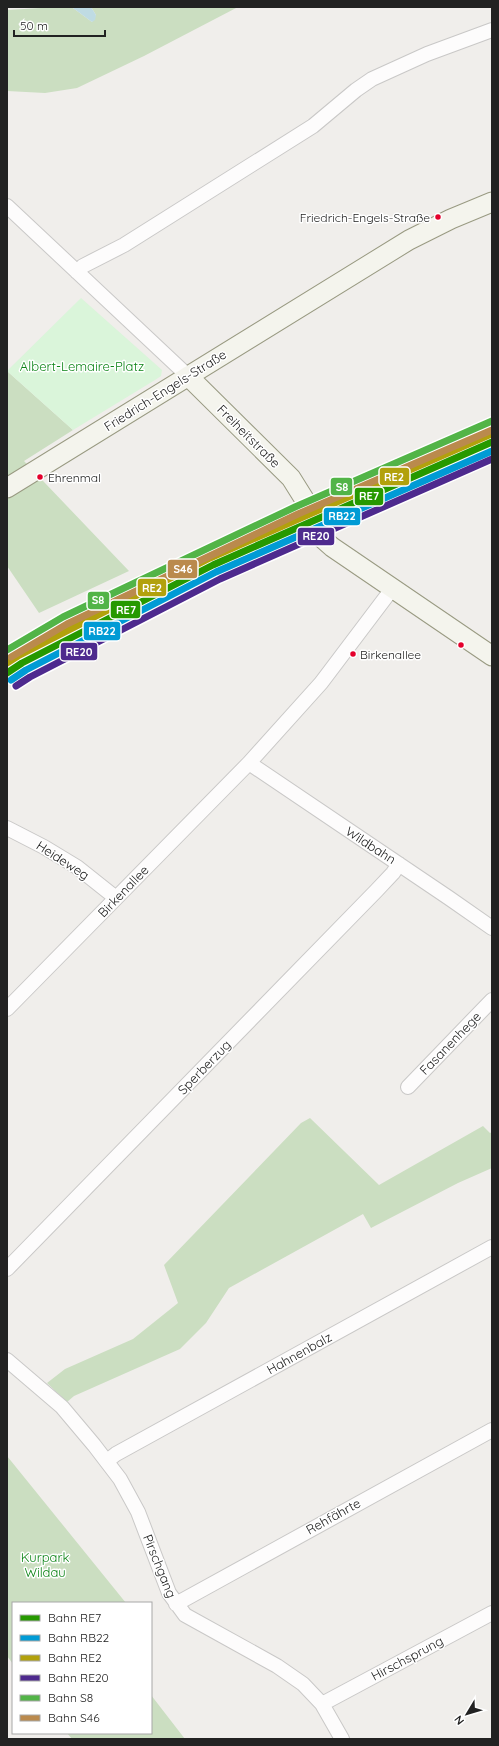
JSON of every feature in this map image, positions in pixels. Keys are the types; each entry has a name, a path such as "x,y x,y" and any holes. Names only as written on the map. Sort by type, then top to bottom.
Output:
{"main road":[{"name":"Friedrich-Engels-Straße","path":"7,488 409,240 451,219 492,202"},
{"name":"Freiheitstraße","path":"188,376 291,478 306,502 324,539 332,547 492,656"}],"street":[{"path":"77,272 83,266 124,245 313,126 356,90 372,79 427,54 492,30"},
{"name":"Freiheitstraße","path":"7,206 188,376"},
{"name":"Birkenallee","path":"7,1009 249,762 321,683 392,589"},
{"name":"Wildbahn","path":"249,762 492,928"},
{"name":"Heideweg","path":"7,828 44,847 80,870 116,898"},
{"name":"Sperberzug","path":"7,1269 382,884 399,864"},
{"name":"Fasanenhege","path":"408,1087 492,1000"},
{"name":"Hahnenbalz","path":"107,1461 116,1454 492,1247"},
{"name":"Pirschgang","path":"7,1360 62,1407 107,1461 130,1495 168,1593 185,1615 196,1623 288,1673 303,1684 322,1704 342,1739"},
{"name":"Rehfährte","path":"176,1604 492,1430"},
{"name":"Hirschsprung","path":"322,1704 492,1613"}],"green space":[{"path":"58,7 73,8 92,22 96,15 91,7 238,7 144,56 77,88 45,93 7,91 7,10"},
{"name":"Albert-Lemaire-Platz","path":"81,298 162,370 161,376 73,430 7,371"},
{"path":"7,371 73,430 24,461 129,571 39,613 7,566"},
{"path":"310,1118 379,1185 483,1126 490,1133 492,1132 492,1168 458,1183 371,1228 363,1214 229,1288 206,1323 180,1349 74,1396 67,1402 47,1383 65,1369 133,1339 178,1303 164,1265 301,1123"},
{"name":"Kurpark Wildau","path":"7,1456 125,1602 12,1602 12,1663 7,1656"},
{"path":"152,1696 185,1739 72,1739 68,1734 152,1734"}],"water":[{"path":"65,7 91,7 96,15 95,20 92,22 73,8"}],"rail line":[{"name":"S8","path":"7,650 63,617 295,507 492,421"},
{"name":"S46","path":"11,657 67,624 298,514 492,430"},
{"name":"RE2","path":"7,663 210,558 489,435"},
{"name":"RE7","path":"7,673 22,663 213,565 492,442"},
{"name":"RB22","path":"11,680 26,670 216,572 492,451"},
{"name":"RE20","path":"16,686 30,677 220,579 492,459"}],"place":[{"name":"Friedrich-Engels-Straße","path":"438,217"},
{"name":"Ehrenmal","path":"40,477"},
{"name":"Birkenallee","path":"353,654"}]}
